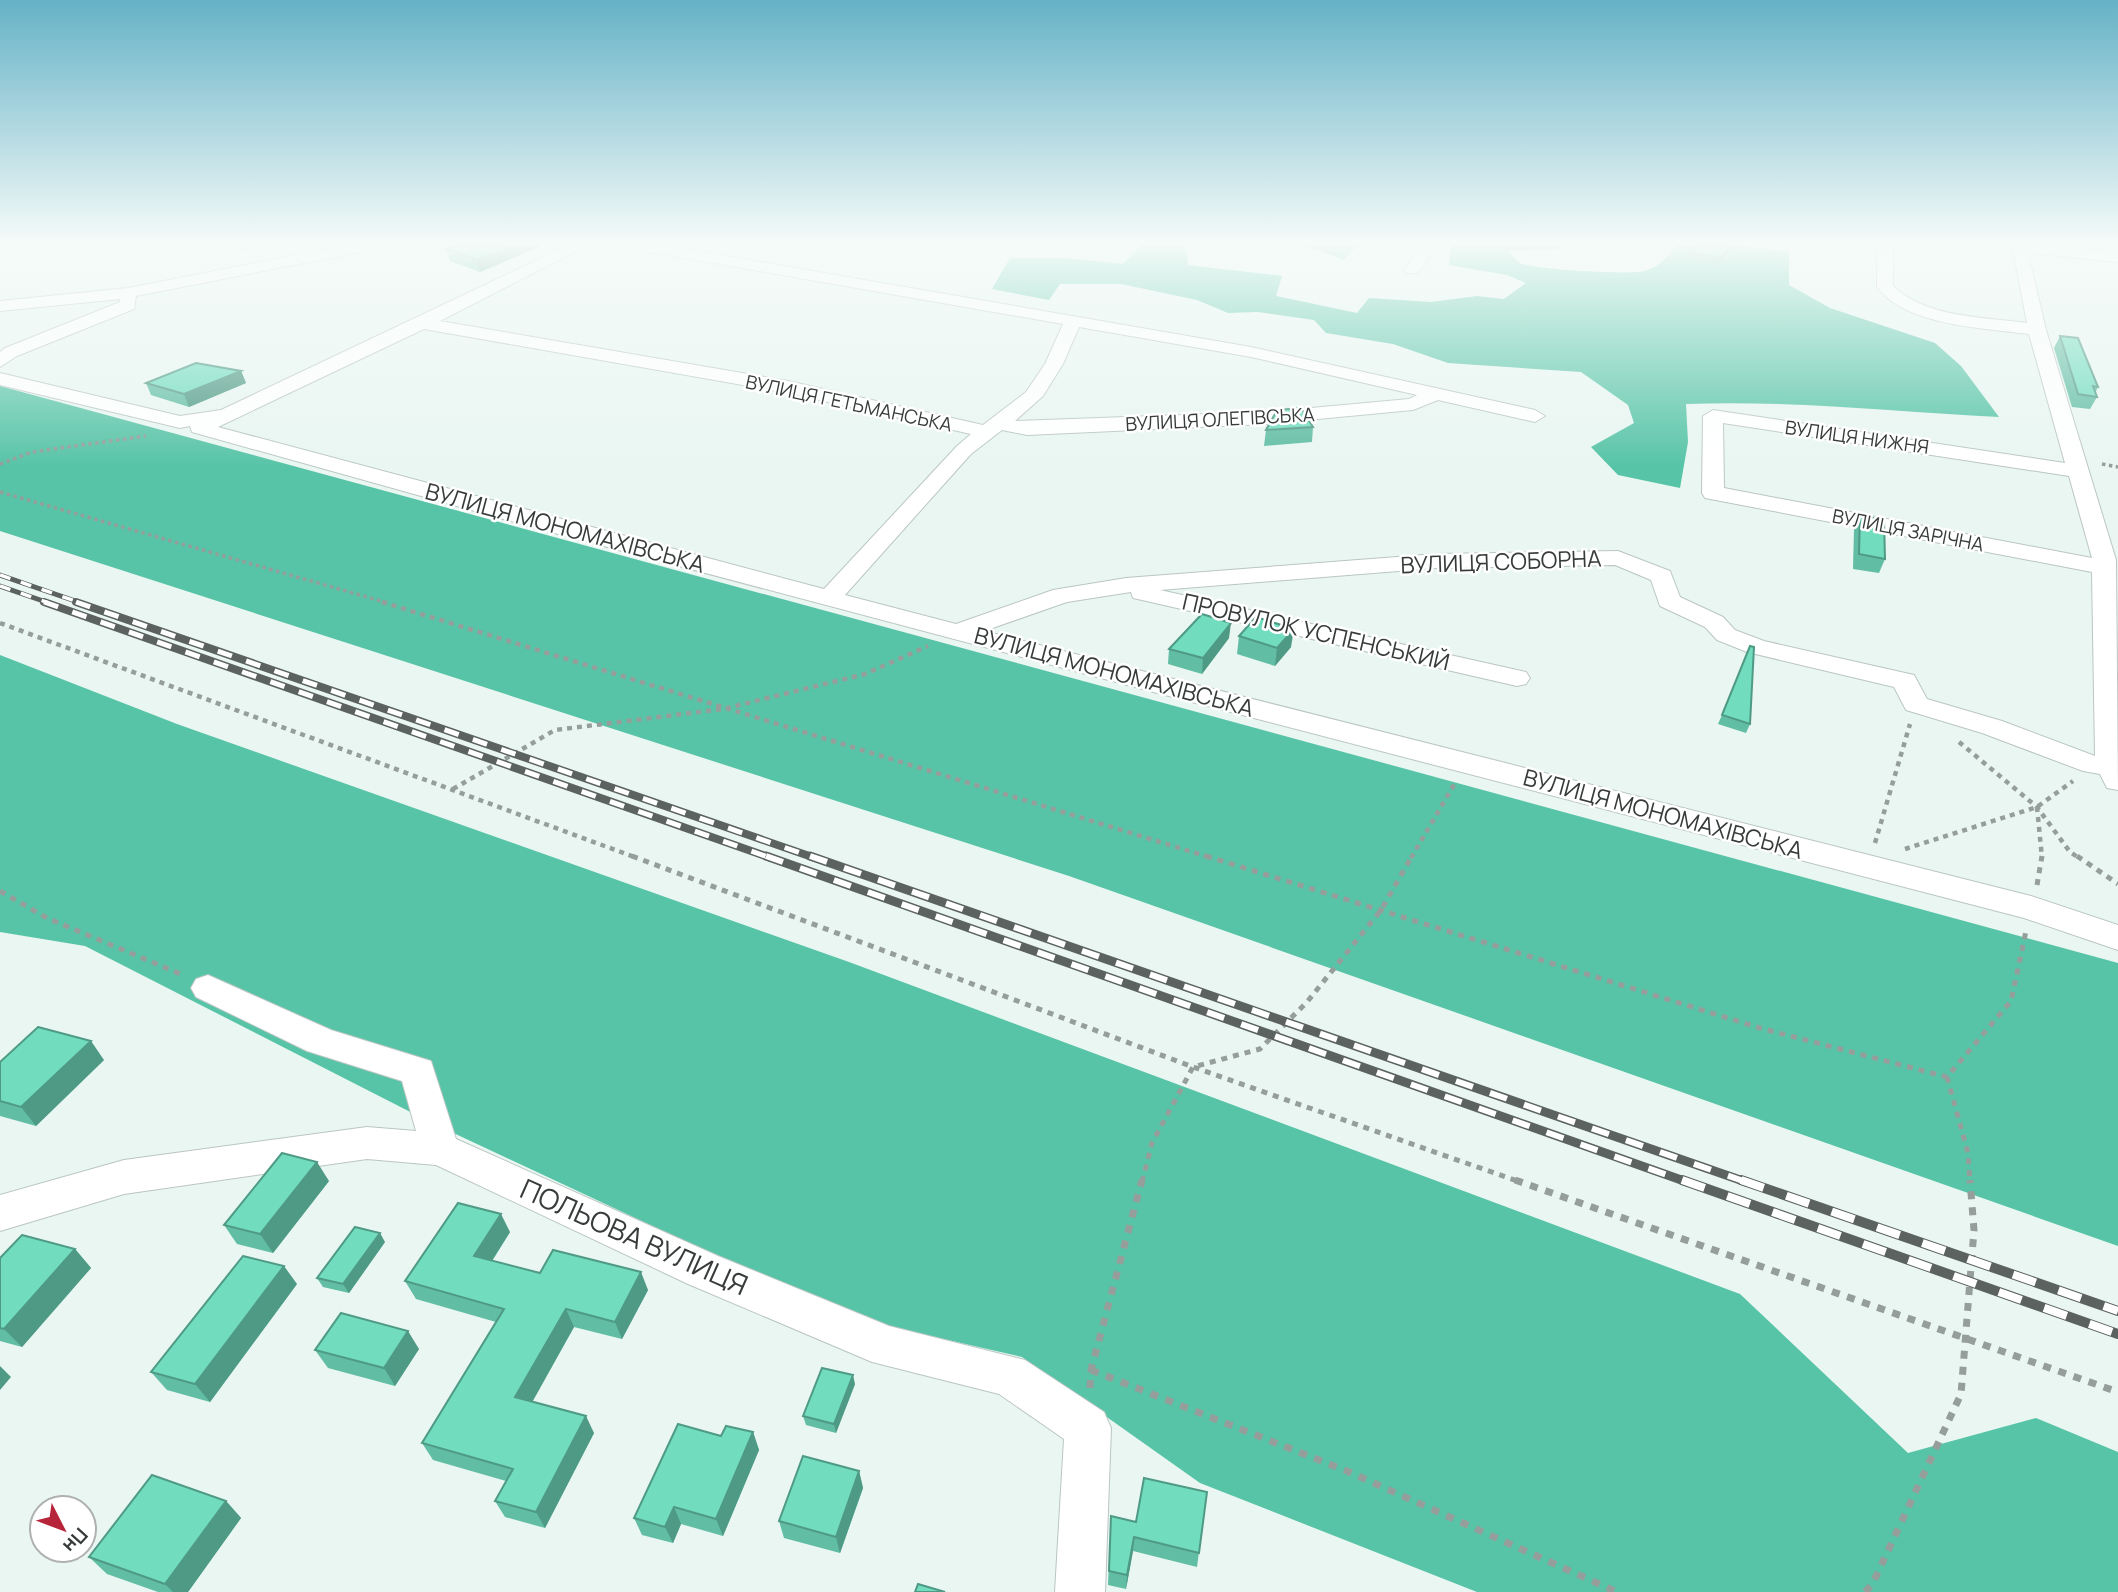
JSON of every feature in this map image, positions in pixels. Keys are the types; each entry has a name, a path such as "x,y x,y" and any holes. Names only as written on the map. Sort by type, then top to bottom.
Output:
{"street":[{"path":"0,361 11,352 95,318"},
{"path":"0,379 180,422 234,411 432,318"},
{"path":"1058,318 1251,352 1535,416"},
{"path":"1965,318 2037,330"},
{"path":"1916,704 1992,727 2110,770 2100,543 2034,318"},
{"path":"830,597 964,450 1032,396 1054,364 1073,321"},
{"name":"ВУЛИЦЯ ГЕТЬМАНСЬКА","path":"422,323 995,425"},
{"name":"ВУЛИЦЯ ОЛЕГІВСЬКА","path":"995,425 1027,429 1266,418 1413,404 1438,392"},
{"name":"ВУЛИЦЯ МОНОМАХІВСЬКА","path":"234,411 199,428 540,523 2031,908 2118,938"},
{"name":"ВУЛИЦЯ НИЖНЯ","path":"1713,493 1713,416 2077,471"},
{"name":"ВУЛИЦЯ ЗАРІЧНА","path":"1713,493 2103,567"},
{"name":"ВУЛИЦЯ СОБОРНА","path":"960,631 1062,595 1114,587 1436,561 1618,558 1662,576 1669,601 1714,622 1726,635 1756,647 1905,681 1916,704"},
{"name":"ПРОВУЛОК УСПЕНСЬКИЙ","path":"1114,587 1517,678"},
{"path":"208,988 320,1041 418,1071 440,1149"},
{"name":"ПОЛЬОВА ВУЛИЦЯ","path":"0,1213 124,1177 367,1143 440,1149 703,1270 888,1347 1009,1375 1088,1428"},
{"path":"1080,1592 1088,1428"}],"path":[{"path":"0,464 32,453 148,435"},
{"path":"0,492 394,605 1760,1028 1947,1077"},
{"path":"0,623 453,789 1193,1067 2118,1392"},
{"path":"453,789 555,730 723,709 865,674 960,631"},
{"path":"1868,868 1916,704 2037,807 2070,852 2118,884"},
{"path":"1088,1428 1091,1370 1152,1143 1193,1067 1261,1049 1307,1002 1381,910 1467,763"},
{"path":"1868,868 1876,859 2037,807 2110,770"},
{"path":"1947,1077 2011,1001 2043,863 2037,807"},
{"path":"0,891 47,918 151,959 208,988"},
{"path":"1865,1592 1872,1585 1961,1394 1974,1230 1968,1153 1947,1077"},
{"path":"1091,1370 1347,1471 1617,1592"}],"green space":[{"path":"1302,318 1861,318 1935,343 1961,366 1999,417 1803,405 1686,404 1688,442 1680,488 1618,475 1591,447 1634,423 1628,405 1581,372 1448,363 1393,344 1326,333 1314,320"},
{"path":"0,386 2118,963 2118,1246 1069,876 0,531"},
{"path":"0,655 177,724 849,962 1740,1294 1908,1453 2036,1418 2118,1452 2118,1592 1477,1592 1200,1483 1022,1357 847,1317 430,1122 85,946 0,932"}],"building":[{"path":"2060,336 2078,338 2098,387 2093,386 2097,397 2078,394"},
{"path":"196,363 241,371 184,394 146,383"},
{"path":"1301,408 1313,427 1266,430 1277,410"},
{"path":"1860,515 1884,520 1885,559 1859,554"},
{"path":"1202,614 1231,623 1203,658 1169,649"},
{"path":"1256,617 1294,629 1277,648 1239,636"},
{"path":"1750,646 1754,647 1750,724 1722,715"},
{"path":"38,1027 91,1041 21,1107 0,1101 0,1062"},
{"path":"282,1153 317,1162 260,1234 224,1225"},
{"path":"458,1203 501,1214 474,1256 540,1273 553,1250 641,1272 615,1322 566,1309 515,1397 586,1416 536,1512 495,1501 513,1469 422,1443 504,1309 405,1281"},
{"path":"355,1227 380,1233 343,1284 317,1278"},
{"path":"22,1235 75,1249 4,1329 0,1328 0,1258"},
{"path":"243,1256 284,1266 195,1384 151,1372"},
{"path":"341,1313 408,1331 384,1368 315,1350"},
{"path":"822,1368 853,1375 834,1424 803,1416"},
{"path":"678,1424 721,1436 726,1426 753,1432 716,1519 674,1507 665,1527 634,1518"},
{"path":"803,1456 859,1471 836,1537 779,1521"},
{"path":"152,1475 226,1501 165,1584 98,1560 98,1545"},
{"path":"1144,1478 1207,1492 1199,1553 1134,1537 1127,1575 1109,1571 1111,1516 1136,1522"},
{"path":"918,1584 945,1592 915,1592"}],"railway":[{"path":"0,575 81,603"},
{"path":"0,586 49,603"},
{"path":"44,602 771,858"},
{"path":"76,602 815,858"},
{"path":"766,856 1687,1182"},
{"path":"810,856 1746,1182"},
{"path":"1682,1180 2118,1334"},
{"path":"1741,1180 2118,1311"}]}
